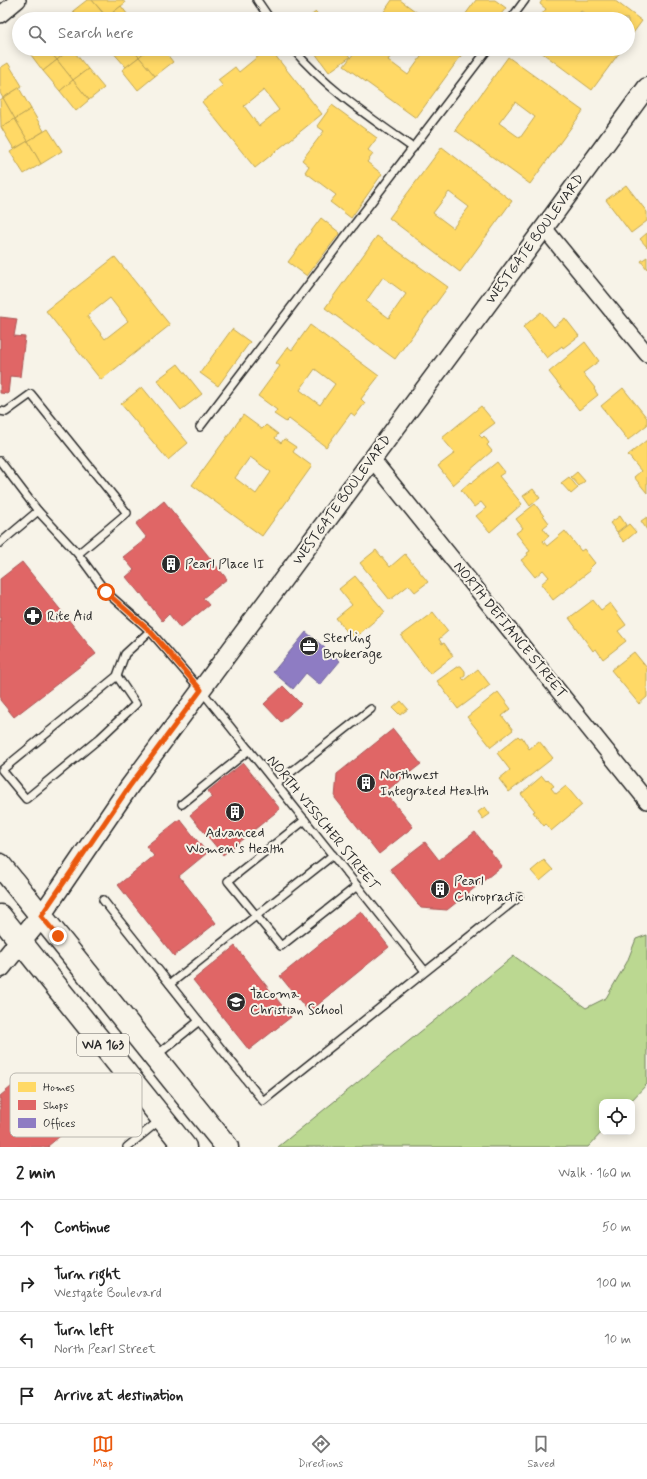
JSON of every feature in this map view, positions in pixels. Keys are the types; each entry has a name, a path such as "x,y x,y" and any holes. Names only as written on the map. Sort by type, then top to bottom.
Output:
{"main road":[{"name":"WA 163","path":"0,865 227,1147"},
{"name":"WA 163","path":"0,916 125,1073"},
{"path":"0,967 41,916"},
{"name":"WA 163","path":"142,1094 185,1147"}],"street":[{"path":"0,15 18,0"},
{"name":"WESTGATE BOULEVARD","path":"41,916 129,787 544,228 647,86"},
{"path":"544,228 647,354"},
{"name":"NORTH DEFIANCE STREET","path":"372,459 647,801"}],"lane":[{"path":"257,0 265,12"},
{"path":"516,12 525,0"},
{"path":"299,56 334,90 413,148"},
{"path":"200,427 483,56"},
{"path":"0,411 6,412 31,394 127,513 78,554"},
{"name":"NORTH VISSCHER STREET","path":"0,461 38,511 78,554 106,592 150,631 201,690 425,971"},
{"path":"0,543 38,511"},
{"path":"117,676 136,704 100,738 26,798 1,769 117,676 125,654 150,631"},
{"path":"276,784 371,709"},
{"path":"182,804 249,750"},
{"path":"304,820 228,881 256,916 281,946 357,886"},
{"path":"170,984 333,855"},
{"path":"103,900 263,1100 519,897"},
{"path":"155,1057 199,1021"},
{"path":"142,1135 162,1119"},
{"path":"127,1147 140,1137"}],"green space":[{"path":"647,935 647,1084 633,1099 599,1099 599,1135 588,1147 278,1147 514,956 586,1008 606,998 627,962 636,939"}],"building: Homes":[{"path":"87,0 92,0 102,12 74,12 73,11"},
{"path":"92,0 123,0 125,3 113,12 103,12"},
{"path":"392,0 400,0 416,12 384,12"},
{"path":"476,0 495,0 506,8 503,12 467,12"},
{"path":"542,0 614,0 630,12 544,12 546,9 540,4"},
{"path":"121,6 126,12 113,12"},
{"path":"635,16 642,21 635,30"},
{"path":"32,56 54,56 57,60 43,71"},
{"path":"54,56 62,56 57,60"},
{"path":"62,56 78,56 88,69 73,80 57,60"},
{"path":"116,56 139,57 126,67"},
{"path":"168,56 173,62 155,76 139,57"},
{"path":"258,56 276,56 322,114 255,168 202,102 223,86 218,80 235,67 239,72","holes":["264,90 279,110 259,126 244,106"]},
{"path":"317,56 349,56 350,57 329,72"},
{"path":"352,56 391,56 388,60 408,75 422,56 461,56 416,118 344,66"},
{"path":"546,56 617,56 592,90"},
{"path":"139,57 155,76 138,90 122,70"},
{"path":"508,57 583,111 530,184 455,130","holes":["515,102 535,117 520,138 499,123"]},
{"path":"57,60 73,80 60,91 43,71"},
{"path":"8,63 22,86 3,98 0,93 0,68"},
{"path":"88,69 104,88 89,100 73,80"},
{"path":"73,80 89,100 76,111 60,91"},
{"path":"19,88 31,109 15,119 3,98"},
{"path":"3,98 15,119 1,127 0,100"},
{"path":"332,105 377,138 368,150 373,154 367,162 382,174 351,218 330,202 336,195 305,172 309,166 302,160 324,131 317,126"},
{"path":"31,109 44,131 28,141 15,119"},
{"path":"15,119 28,141 14,149 1,127"},
{"path":"48,129 62,151 41,164 28,141"},
{"path":"28,141 41,164 24,174 10,152"},
{"path":"442,147 512,201 460,272 389,218","holes":["449,192 469,207 453,228 433,213"]},
{"path":"626,185 647,212 647,221 631,233 606,200"},
{"path":"321,218 340,233 307,276 288,262"},
{"path":"647,233 647,247 640,239"},
{"path":"377,236 448,287 395,359 325,308","holes":["383,277 406,294 389,318 366,301"]},
{"path":"115,257 170,325 101,380 46,311","holes":["110,298 128,321 105,339 87,316"]},
{"path":"647,257 647,269 641,261"},
{"path":"541,312 554,327 565,318 579,336 563,348 562,346 547,358 523,327"},
{"path":"310,325 379,376 361,399 365,403 355,416 351,413 326,447 289,419 286,422 274,414 277,410 258,396 280,366 276,363 288,347 292,350","holes":["315,369 335,384 320,405 300,390"]},
{"path":"232,329 250,342 218,386 200,373"},
{"path":"585,342 599,361 583,373 595,388 594,389 598,395 579,410 549,372"},
{"path":"178,364 202,394 181,410 157,380"},
{"path":"142,387 188,443 168,460 121,404"},
{"path":"623,388 647,418 647,425 628,440 601,406"},
{"path":"481,406 495,423 479,435 482,438 484,436 489,443 487,445 492,451 453,485 438,466 455,453 442,438"},
{"path":"243,415 262,429 266,425 278,434 275,438 281,443 284,439 296,447 293,452 312,466 262,536 192,485","holes":["250,457 271,472 256,494 235,478"]},
{"path":"647,440 647,493 634,477 641,471 628,455"},
{"path":"497,462 505,472 499,476 522,504 490,532 476,516 486,508 481,502 474,507 461,490"},
{"path":"577,472 585,481 579,486 571,477"},
{"path":"569,477 578,488 571,494 561,483"},
{"path":"533,489 540,498 530,506 523,496"},
{"path":"535,504 549,523 543,528 549,536 543,541 547,546 565,531 581,551 584,549 595,563 589,569 590,571 553,600 541,584 549,577 543,570 535,577 521,560 528,555 527,553 530,551 516,533 523,528 516,519"},
{"path":"620,516 626,525 617,532 610,523"},
{"path":"647,517 647,530 641,521"},
{"path":"629,524 636,532 624,542 617,533"},
{"path":"376,550 390,567 405,554 428,582 415,592 409,585 390,600 360,563"},
{"path":"355,576 385,612 353,639 336,618 352,605 339,589"},
{"path":"593,600 601,610 610,603 626,625 618,631 626,641 603,659 596,649 593,651 569,618"},
{"path":"433,612 448,631 439,639 442,644 444,643 453,656 430,674 401,636"},
{"path":"634,652 647,668 647,697 639,704 611,670"},
{"path":"458,666 461,666 465,671 465,676 462,678 464,680 478,669 490,685 458,709 437,681"},
{"path":"498,692 511,709 502,716 513,730 491,747 467,717"},
{"path":"401,701 408,709 400,715 393,708"},
{"path":"518,736 520,738 522,737 529,749 539,741 553,758 509,792 499,779 510,770 497,753"},
{"path":"542,776 546,781 548,779 554,786 551,788 556,794 566,786 582,805 551,831 546,824 544,826 533,812 535,811 521,794"},
{"path":"485,807 490,814 483,819 478,812"},
{"path":"544,860 553,870 540,881 531,871"}],"building: Shops":[{"path":"0,317 17,319 14,336 25,337 20,377 10,376 8,394 0,393"},
{"name":"Pearl Place II","path":"164,501 227,579 203,598 209,605 180,628 169,614 162,621 141,593 140,594 126,577 134,570 123,557 147,538 136,524"},
{"name":"Rite Aid","path":"22,562 96,654 14,717 0,700 0,579"},
{"path":"283,686 301,704 281,722 264,704"},
{"name":"Northwest Integrated Health","path":"393,729 421,764 385,792 413,827 379,854 335,798 337,774"},
{"name":"Advanced Women's Health","path":"243,763 280,809 223,855 190,815 212,797 208,791"},
{"path":"180,819 207,853 179,876 216,923 174,956 118,885 154,856 146,846"},
{"name":"Pearl Chiropractic","path":"475,832 502,866 447,910 421,908 390,869 425,842 439,860"},
{"path":"361,911 389,947 309,1012 280,976"},
{"path":"235,946 291,1017 249,1050 193,980"},
{"path":"10,1088 10,1137 59,1137 48,1146 49,1147 0,1147 0,1096"}],"building: Offices":[{"name":"Sterling Brokerage","path":"306,632 340,661 320,685 306,673 293,689 273,672"}],"place":[{"name":"Pearl Place II","path":"171,564"},
{"name":"Rite Aid","path":"33,616"},
{"name":"Sterling Brokerage","path":"309,646"},
{"name":"Northwest Integrated Health","path":"366,783"},
{"name":"Advanced Women's Health","path":"235,812"},
{"name":"Pearl Chiropractic","path":"440,889"},
{"name":"Tacoma Christian School","path":"236,1002"}],"route":[{"path":"58,936 41,916 129,787 201,690 150,631 106,592"}]}
